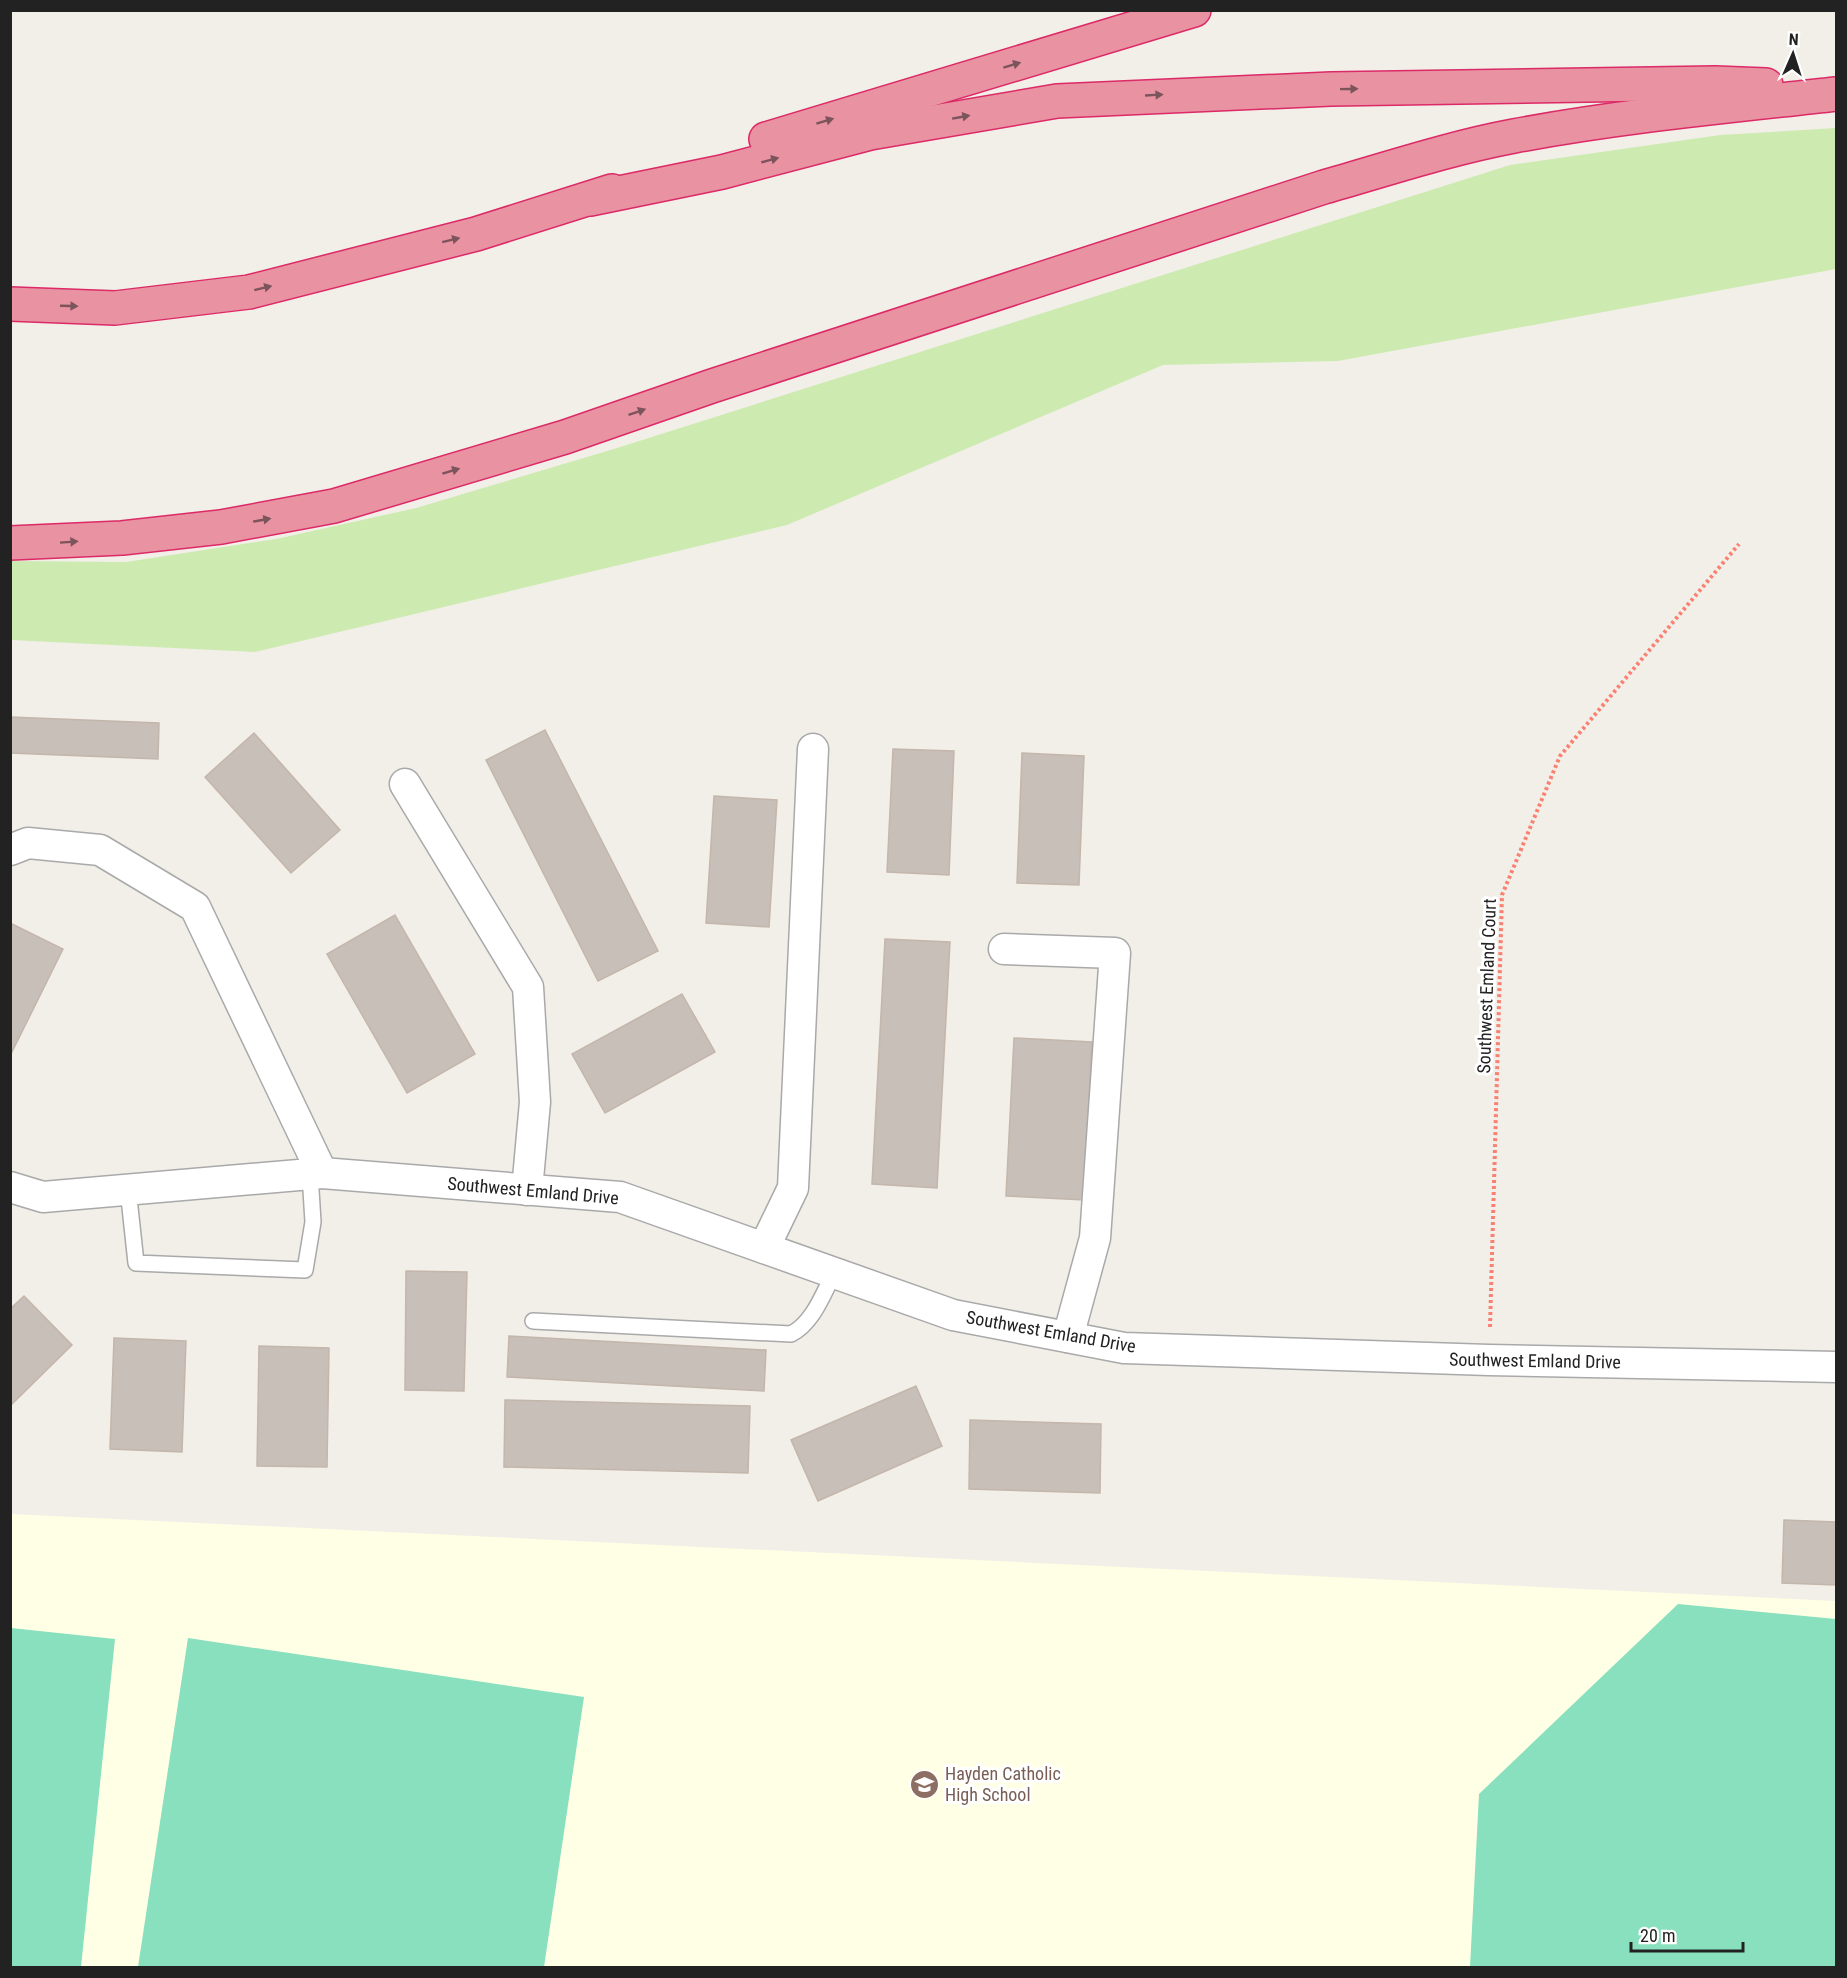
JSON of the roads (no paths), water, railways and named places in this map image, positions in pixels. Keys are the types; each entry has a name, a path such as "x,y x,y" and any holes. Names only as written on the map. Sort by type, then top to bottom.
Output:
{"highway":[{"path":"10,304 115,308 249,292 476,234 590,199 716,153 1194,10"},
{"path":"590,199 722,172 870,133 1057,101 1331,89 1715,83 1836,87"},
{"path":"10,543 111,538 221,527 334,506 565,438 712,386 1256,209 1421,160 1513,136 1836,94"}],"street":[{"path":"764,1248 793,1188 813,749"},
{"path":"405,784 528,987 535,1102 527,1190"},
{"path":"10,850 28,843 100,850 195,907 316,1173"},
{"path":"1004,950 1115,953 1095,1238 1068,1337"},
{"name":"Southwest Emland Drive","path":"10,1187 43,1197 316,1173 621,1197 953,1315 1124,1348 1489,1360 1836,1367"}],"lane":[{"path":"128,1189 136,1263 305,1270 313,1222 316,1173"},
{"path":"533,1321 790,1334 801,1329 813,1313 834,1272"}],"place":[{"name":"Hayden Catholic High School","path":"924,1784"}]}
